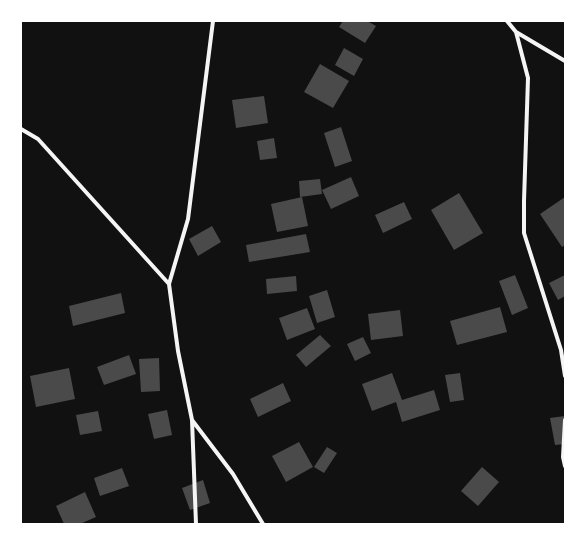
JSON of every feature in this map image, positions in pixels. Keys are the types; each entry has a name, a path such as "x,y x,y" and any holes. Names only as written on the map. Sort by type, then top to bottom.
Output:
{"street":[{"path":"196,524 192,420 178,351 169,284 188,219 213,21"},
{"path":"507,21 516,32 565,61"},
{"path":"516,32 528,78 524,233 561,350 565,376"},
{"path":"21,129 38,138 169,284"},
{"path":"192,420 233,474 263,524"},
{"path":"565,420 563,457 565,466"}],"building":[{"path":"343,21 367,21 376,26 365,43 339,27"},
{"path":"344,48 363,59 354,76 335,65"},
{"path":"320,64 349,81 333,108 304,92"},
{"path":"264,96 268,123 236,128 232,100"},
{"path":"341,127 352,161 335,167 324,133"},
{"path":"274,138 277,158 260,160 257,141"},
{"path":"351,177 359,196 331,209 322,190"},
{"path":"320,179 322,194 300,197 299,181"},
{"path":"459,193 483,233 454,250 431,210"},
{"path":"302,197 308,226 277,232 271,204"},
{"path":"565,197 565,245 562,247 540,214"},
{"path":"404,202 412,219 383,233 375,215"},
{"path":"212,226 221,242 198,256 189,239"},
{"path":"306,234 310,252 249,262 246,245"},
{"path":"515,275 528,308 512,315 499,281"},
{"path":"565,275 565,296 558,300 549,283"},
{"path":"296,276 297,291 267,294 266,279"},
{"path":"327,290 335,317 317,323 309,296"},
{"path":"121,293 125,313 73,326 69,306"},
{"path":"500,307 507,332 457,345 450,321"},
{"path":"307,308 315,329 287,340 279,318"},
{"path":"400,310 403,336 371,340 368,314"},
{"path":"320,335 331,346 306,367 296,355"},
{"path":"363,337 371,353 355,361 347,344"},
{"path":"129,355 136,374 104,385 97,367"},
{"path":"159,358 160,391 141,392 139,359"},
{"path":"69,368 75,399 36,407 30,376"},
{"path":"392,373 402,400 434,390 440,410 402,422 396,402 372,411 362,384"},
{"path":"460,373 464,400 450,402 445,375"},
{"path":"283,383 291,401 258,417 250,399"},
{"path":"167,410 172,435 154,439 148,414"},
{"path":"98,411 102,431 80,435 76,415"},
{"path":"565,416 565,444 555,445 550,418"},
{"path":"299,442 313,467 286,482 272,456"},
{"path":"327,447 337,453 324,473 314,467"},
{"path":"482,467 499,482 478,506 461,491"},
{"path":"122,468 129,486 100,496 94,478"},
{"path":"203,480 210,503 190,510 182,488"},
{"path":"85,492 96,517 80,524 64,524 56,506"}]}
